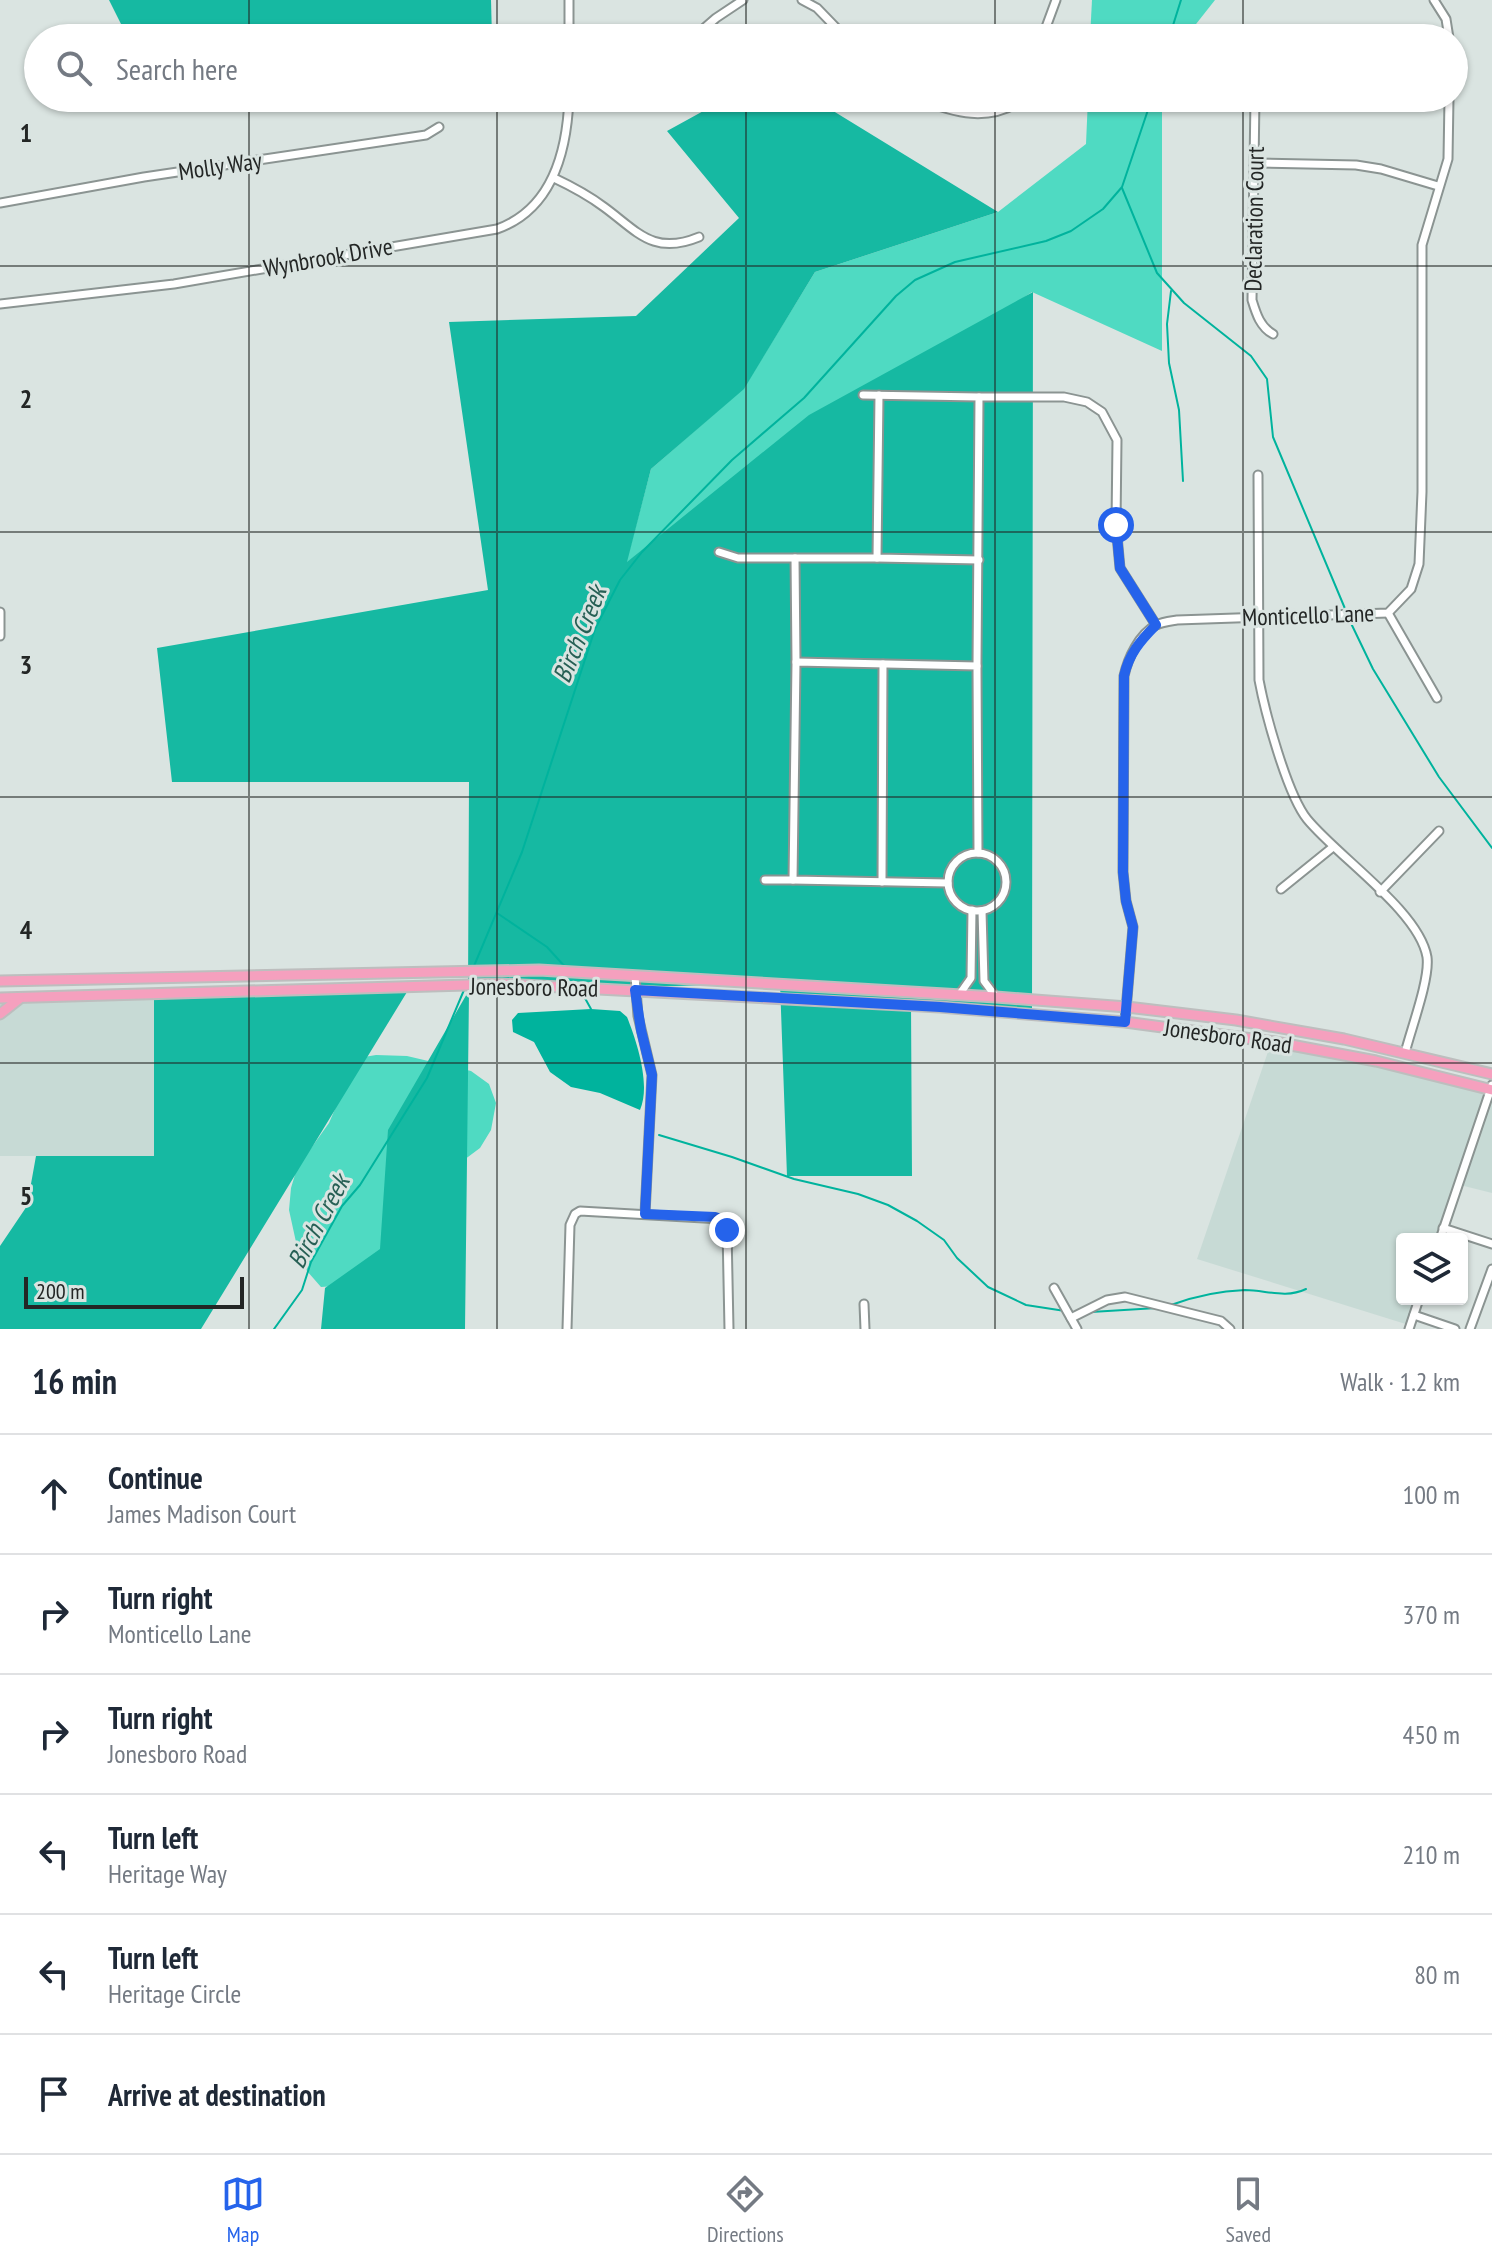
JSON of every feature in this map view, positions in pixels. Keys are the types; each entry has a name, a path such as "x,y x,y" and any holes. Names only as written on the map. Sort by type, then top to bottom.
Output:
{"main road":[{"name":"Jonesboro Road","path":"0,981 503,970 996,997 1127,1007 1307,1032 1492,1074"},
{"name":"Jonesboro Road","path":"0,998 502,984 940,1007 1125,1022 1323,1050 1491,1088"},
{"path":"0,1014 23,997"}],"street":[{"path":"569,0 569,24"},
{"path":"709,24 743,0"},
{"path":"802,0 817,8 832,24"},
{"path":"1047,24 1056,0"},
{"path":"1434,0 1447,24"},
{"name":"Wynbrook Drive","path":"0,304 174,284 497,229 526,214 554,178 563,153 569,112"},
{"path":"958,112 983,115 996,112"},
{"name":"Declaration Court","path":"1255,112 1252,300 1260,321 1273,334"},
{"name":"Monticello Lane","path":"1156,625 1202,618 1388,613 1411,589 1419,564 1422,492 1422,245 1448,159 1449,112"},
{"name":"Molly Way","path":"0,203 144,177 426,135 439,127"},
{"path":"1255,163 1356,165 1438,186"},
{"path":"554,178 606,208 635,234 649,241 687,242 699,237"},
{"path":"863,395 1064,397 1087,402 1102,412 1117,440 1116,525 1120,568 1156,625 1139,641 1127,660 1124,676 1123,872 1133,927 1125,1022"},
{"path":"877,558 879,395"},
{"path":"978,853 979,397"},
{"path":"1258,475 1259,680 1264,706 1298,805 1333,847 1418,932 1427,958 1427,968 1405,1053"},
{"path":"719,552 738,558 979,560"},
{"path":"793,880 795,558"},
{"path":"0,612 0,636"},
{"path":"1388,613 1437,698"},
{"path":"796,662 977,666"},
{"path":"882,882 883,664"},
{"path":"1380,892 1439,831"},
{"path":"1281,889 1333,847"},
{"path":"978,853 996,859 1006,875 1004,894 999,902 982,911 964,908 953,898 948,883 949,874 960,858 978,853"},
{"path":"765,880 948,883"},
{"path":"959,995 971,978 972,910"},
{"path":"982,911 984,981 996,997"},
{"path":"635,976 641,1030 652,1075 645,1214"},
{"path":"1442,1233 1491,1088"},
{"path":"567,1329 570,1225 580,1211 715,1217 725,1223 729,1329"},
{"path":"1443,1228 1492,1244"},
{"path":"1470,1329 1492,1269"},
{"path":"1054,1288 1077,1329"},
{"path":"1071,1318 1107,1300 1125,1297 1221,1321 1230,1329"},
{"path":"864,1304 865,1329"},
{"path":"1409,1329 1417,1305"},
{"path":"1414,1315 1455,1329"}],"shaded area":[{"path":"109,0 491,0 492,24 121,24"},
{"path":"1092,0 1215,0 1196,24 1091,24"},
{"path":"702,112 835,112 998,212 815,272 744,389 651,469 627,562 809,415 1033,292 1032,1008 911,1004 912,1176 787,1176 780,983 469,992 465,1329 321,1329 325,1288 380,1249 388,1130 468,992 469,782 172,782 157,648 488,590 449,322 636,316 739,218 667,131"},
{"path":"1087,112 1162,112 1162,351 1032,292 626,563 651,469 744,388 815,272 998,212 1086,144"},
{"path":"407,992 201,1329 0,1329 0,1246 27,1206 36,1156 154,1156 154,994"},
{"path":"154,994 154,1156 0,1156 0,997"},
{"path":"591,1009 620,1011 627,1017 643,1076 640,1110 600,1093 571,1087 550,1072 534,1042 513,1032 512,1020 518,1013"},
{"path":"1273,1037 1492,1084 1492,1193 1460,1185 1444,1233 1396,1233 1396,1305 1419,1305 1412,1326 1197,1259"},
{"path":"407,1056 471,1071 489,1084 496,1103 491,1130 480,1148 429,1186 365,1284 321,1287 307,1271 296,1242 289,1210 291,1188 297,1168 329,1123 354,1065 364,1057"}],"waterway":[{"name":"Birch Creek","path":"1173,24 1181,0"},
{"name":"Birch Creek","path":"474,966 522,852 595,629 620,580 642,552 732,460 804,398 896,296 915,280 955,262 1046,241 1071,231 1103,209 1122,187 1147,112"},
{"path":"1122,188 1157,273 1184,303 1251,356 1267,379 1273,437 1346,611"},
{"path":"1171,291 1167,324 1169,363 1179,410 1183,481"},
{"path":"1348,617 1373,669 1439,777 1492,848"},
{"path":"497,913 547,947 567,969"},
{"name":"Birch Creek","path":"274,1329 302,1290 311,1262 342,1206 360,1185 427,1078 464,990"},
{"path":"581,991 591,1009"},
{"path":"659,1135 794,1179 858,1194 888,1205 944,1240 957,1258 988,1287 1026,1305 1065,1311"},
{"path":"1171,1305 1226,1292 1245,1290 1283,1294 1306,1289"},
{"path":"1091,1312 1157,1308"}],"route":[{"path":"727,1230 725,1223 715,1217 645,1214 652,1075 635,990 940,1007 1125,1022 1133,927 1123,872 1124,676 1127,660 1139,641 1156,625 1120,568 1116,525"}]}
